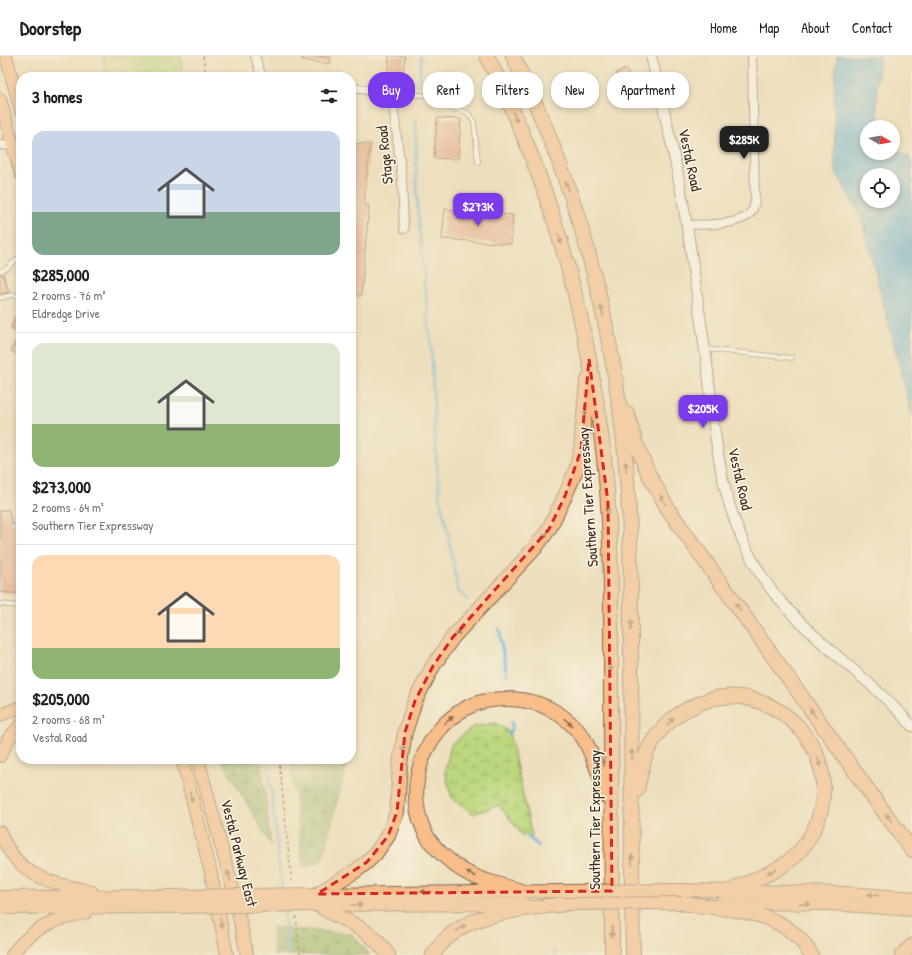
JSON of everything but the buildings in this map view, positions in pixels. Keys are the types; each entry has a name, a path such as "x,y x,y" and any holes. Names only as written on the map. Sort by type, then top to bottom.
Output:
{"highway":[{"name":"Southern Tier Expressway","path":"486,56 521,131 546,197 566,259 578,303 602,436 608,502 611,583 612,955"},
{"path":"513,56 548,134 570,195 588,253 600,299 620,409 627,480 630,545 633,955"},
{"path":"610,349 635,440 648,473 668,508 912,850"},
{"path":"388,955 385,950 368,934 354,924 336,916 318,900 367,862 388,836 397,812 400,764 405,732 415,700 433,666 453,637 535,548 549,530 559,510 576,470 581,450 589,358"},
{"path":"632,808 647,752 655,738 671,720 686,709 706,700 725,697 743,697 764,703 784,713 805,733 817,756 823,778 823,801 817,823 812,835 799,852 782,866 729,891"},
{"path":"521,891 476,877 456,866 436,849 424,828 419,814 416,796 418,773 426,750 439,730 447,721 471,706 494,700 510,699 530,701 548,708 568,720 583,737 598,768 611,809"},
{"path":"433,955 447,938 480,918 564,897"},
{"path":"682,897 754,913 775,920 797,936 811,955"},
{"path":"902,955 912,946"}],"main road":[{"path":"6,56 16,93"},
{"path":"0,99 16,142"},
{"path":"0,715 16,709"},
{"path":"0,756 10,738 16,731"},
{"path":"183,764 210,869 227,955"},
{"name":"Vestal Parkway East","path":"199,764 236,901 247,955"},
{"path":"0,832 2,838 15,858 34,875 50,882 114,902"},
{"path":"318,900 521,891 564,897"},
{"path":"682,897 729,891 848,893 912,898"},
{"path":"0,897 114,902 682,897 831,904 912,910"},
{"path":"0,908 114,902"},
{"path":"12,955 30,934 52,922 114,902"}],"street":[{"path":"255,56 260,72"},
{"name":"Vestal Road","path":"651,56 678,173 705,349 720,472 731,510 749,553 767,582 793,615 815,638 882,695 912,726"},
{"path":"687,225 739,221 748,215 753,209 755,199 752,56"},
{"path":"356,89 368,90"},
{"name":"Stage Road","path":"393,108 402,178 404,229"},
{"path":"0,145 16,145"}],"lane":[{"path":"415,94 431,96 447,106 468,114 474,122 478,162"},
{"path":"0,271 6,269 16,260"},
{"path":"0,298 16,296"},
{"path":"705,349 792,358"},
{"path":"0,604 16,606"}],"path":[{"path":"204,56 206,72"},
{"path":"280,764 292,884"},
{"path":"296,916 300,955"}],"highlighted area":[{"path":"589,359 608,502 612,891 317,894 367,862 388,836 397,812 405,732 415,701 433,666 453,637 549,529 565,496 581,450"}],"green space":[{"path":"102,56 181,56 183,72 106,72"},
{"path":"496,723 509,732 532,836 523,836 499,805 473,814 452,798 445,771 451,745 473,727"},
{"path":"224,764 262,764 271,845"},
{"path":"292,764 347,764 322,861 303,867"},
{"path":"272,927 352,934 370,955 274,955"}],"water":[{"path":"837,56 881,56 877,92 878,120 860,120 860,160 900,160 900,152 909,157 912,164 912,415 861,217 835,171 834,91"}],"waterway":[{"path":"419,85 421,56"},
{"path":"416,118 418,214 432,359 435,441 440,500 448,532 458,591 468,599"},
{"path":"498,628 501,632 500,637 507,675"},
{"path":"509,733 512,728 512,721"},
{"path":"269,764 282,891"},
{"path":"527,836 539,846"},
{"path":"284,910 288,955"}]}
